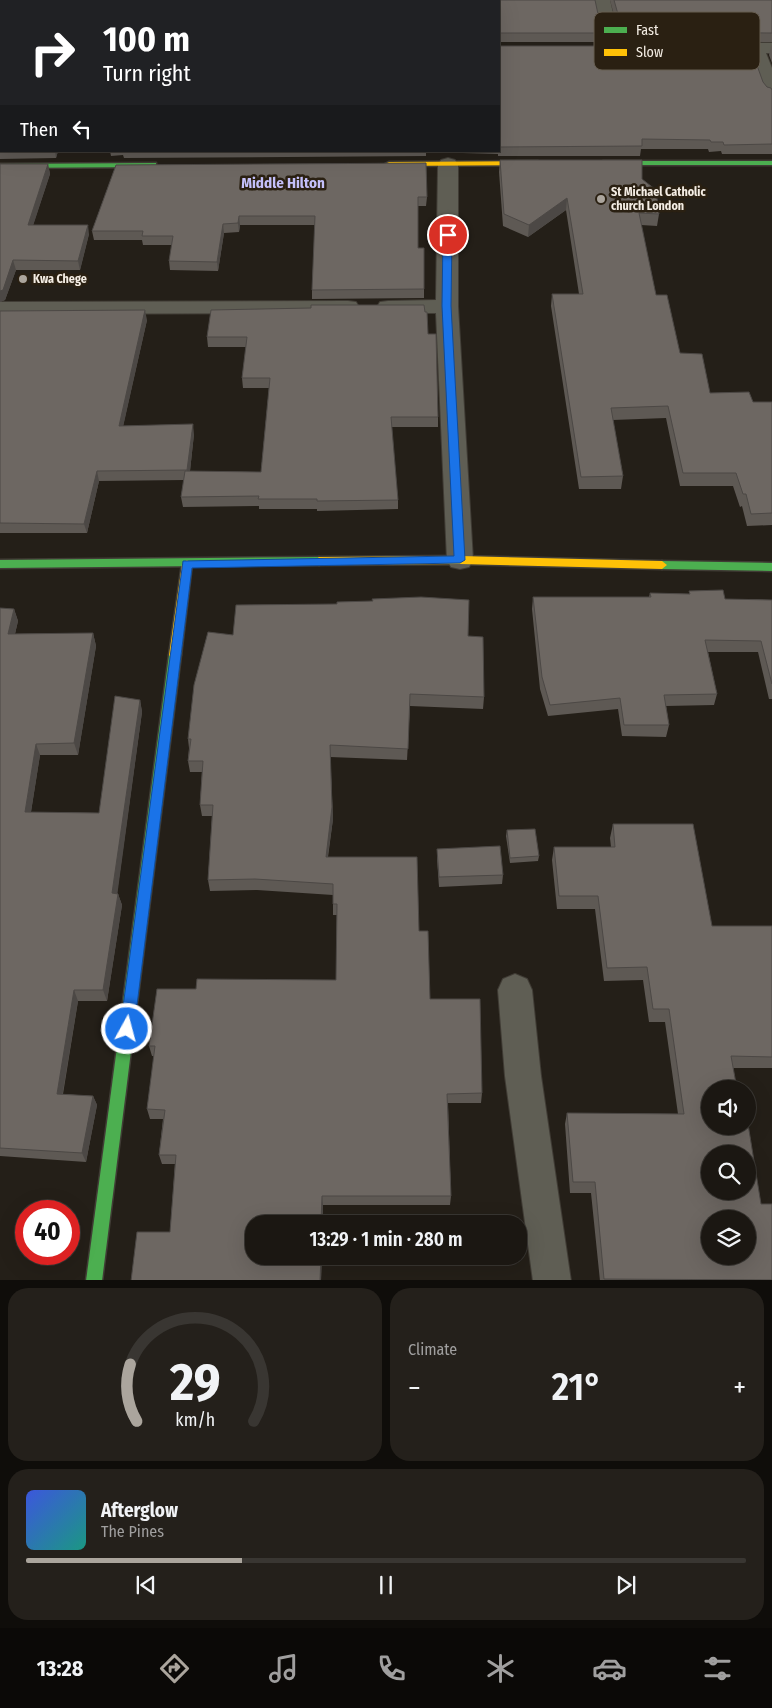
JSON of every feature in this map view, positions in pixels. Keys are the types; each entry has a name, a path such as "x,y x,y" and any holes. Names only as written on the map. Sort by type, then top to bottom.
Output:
{"street":[{"path":"764,48 772,90"},
{"path":"379,164 546,163"},
{"path":"595,163 772,163"},
{"path":"448,164 447,306 460,560"},
{"path":"0,166 162,165"},
{"path":"0,308 447,306"},
{"path":"0,564 187,564 460,560 772,567"},
{"path":"94,1280 187,564"},
{"path":"515,990 523,1076 552,1280"}],"building":[{"path":"500,0 595,0 598,12 594,12 594,33 500,33"},
{"path":"614,0 772,0 772,33 760,33 760,12 617,12"},
{"path":"500,46 594,46 594,70 759,70 763,82 772,90 772,144 724,145 723,142 711,142 710,140 642,139 642,146 500,147"},
{"path":"500,160 642,160 642,179 656,190 659,214 639,213 656,295 667,295 680,353 702,354 710,393 749,392 753,402 772,402 772,513 751,514 746,494 743,494 736,473 683,473 668,406 611,408 623,476 581,477 552,294 583,294 567,198 529,225 504,214"},
{"path":"426,163 427,197 418,197 418,248 424,248 424,289 312,290 315,216 239,216 238,223 223,224 217,262 169,261 173,236 142,236 143,231 92,231 116,165"},
{"path":"0,164 48,164 28,225 88,225 78,261 13,260 3,290 0,291"},
{"path":"311,305 424,305 425,312 427,312 428,334 436,334 438,417 391,417 398,500 317,501 317,499 258,499 259,496 181,497 185,471 261,472 270,378 242,378 247,337 207,337 211,310 311,308"},
{"path":"145,310 119,426 193,424 187,470 97,471 84,524 0,523 0,311"},
{"path":"723,590 725,599 772,600 772,684 761,641 705,640 717,694 664,695 669,725 624,725 620,698 550,705 542,677 533,597 651,597 650,593 690,594 689,591"},
{"path":"421,597 469,600 468,636 483,637 484,697 410,694 408,749 330,745 332,807 326,857 417,857 419,931 428,931 430,999 480,999 482,1093 447,1094 451,1196 322,1196 321,1215 245,1215 245,1265 321,1265 320,1280 131,1280 137,1232 170,1232 176,1155 159,1155 165,1110 147,1109 155,1046 149,1046 157,989 196,989 197,979 336,980 337,904 333,904 333,884 255,879 208,880 213,805 200,805 203,761 188,761 191,739 188,739 194,685 208,632 233,635 236,605 337,604 337,602 373,601 372,599"},
{"path":"0,608 14,609 8,634 93,633 74,743 36,744 25,812 99,813 115,696 140,700 112,893 118,894 103,990 74,990 57,1094 93,1096 82,1153 0,1148"},
{"path":"613,824 693,824 712,926 772,926 772,1057 731,1056 735,1080 701,1080 701,1135 750,1135 751,1145 701,1145 701,1200 756,1200 756,1173 761,1204 772,1204 772,1280 604,1279 595,1182 573,1182 567,1113 684,1114 669,1009 653,1009 647,967 607,968 598,896 559,896 554,847 615,847"},
{"path":"535,829 539,856 510,858 507,830"},
{"path":"500,846 503,875 439,877 437,849"}],"traffic: fast":[{"path":"606,163 772,163"},
{"path":"0,166 153,165"},
{"path":"0,564 319,561"},
{"path":"662,565 772,567"},
{"path":"94,1280 175,655"}],"traffic: slow":[{"path":"389,164 538,163"},
{"path":"319,561 460,560 662,565"},
{"path":"175,655 187,564"}],"place":[{"name":"St Michael Catholic church London","path":"601,199"},
{"name":"Kwa Chege","path":"23,279"}],"district":[{"name":"Middle Hilton","path":"283,183"}],"route":[{"path":"127,1029 187,564 460,560 447,306 448,235"}]}
